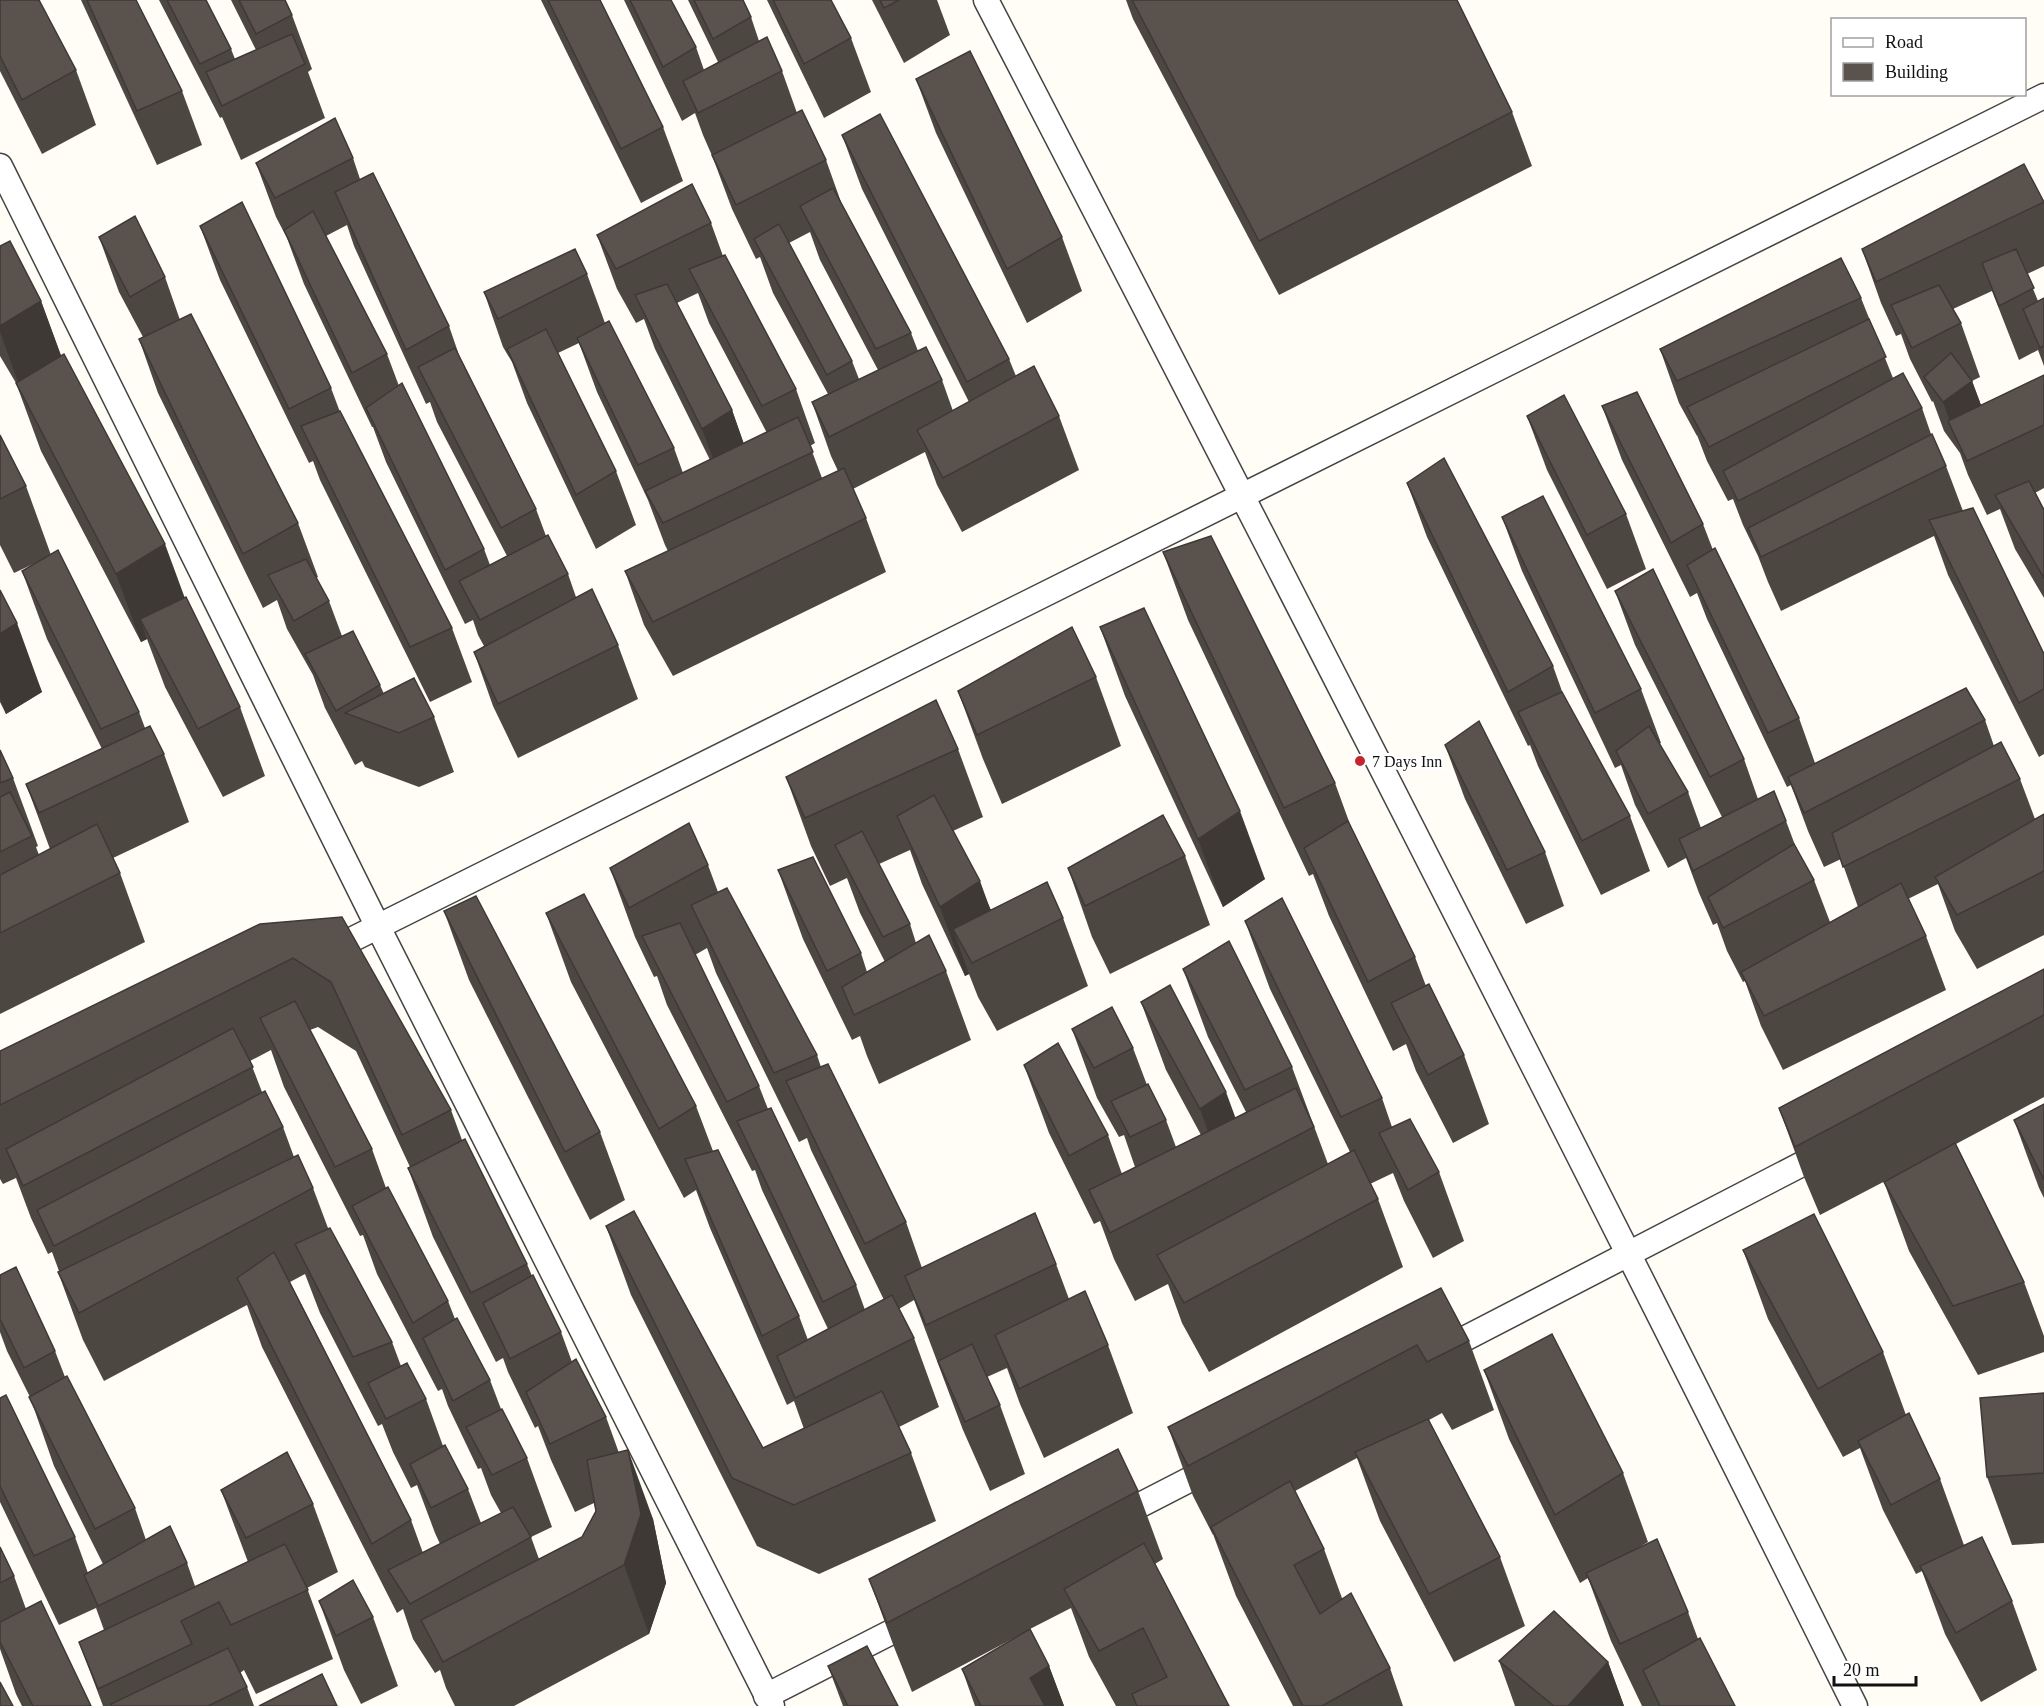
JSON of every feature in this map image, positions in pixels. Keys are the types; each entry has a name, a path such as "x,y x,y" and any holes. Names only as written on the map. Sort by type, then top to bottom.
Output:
{"street":[{"path":"986,0 1243,496 1630,1254 1855,1706"},
{"path":"304,963 2044,96"},
{"path":"0,166 378,927 769,1701 937,1609"},
{"path":"1417,1363 1853,1138"},
{"path":"1097,1527 1236,1456"}],"building":[{"path":"0,0 39,0 76,70 22,100 0,56"},
{"path":"87,0 136,0 182,91 137,111"},
{"path":"167,0 206,0 231,49 200,64"},
{"path":"239,0 285,0 292,15 256,34"},
{"path":"548,0 600,0 663,127 621,149"},
{"path":"630,0 671,0 696,47 663,67"},
{"path":"694,0 743,0 751,17 713,39"},
{"path":"773,0 831,0 851,38 804,64"},
{"path":"880,0 899,0 884,8"},
{"path":"1132,0 1457,0 1512,112 1259,241"},
{"path":"292,34 305,64 222,106 206,72"},
{"path":"767,37 782,71 698,113 683,81"},
{"path":"970,51 1062,237 1007,269 916,79"},
{"path":"802,110 826,160 736,205 712,155"},
{"path":"880,114 1009,359 967,382 842,135"},
{"path":"335,118 353,158 275,198 256,163"},
{"path":"2024,164 2044,202 1876,282 1862,249"},
{"path":"373,173 449,326 406,350 335,192"},
{"path":"692,184 711,223 616,269 597,235"},
{"path":"833,188 911,333 876,349 800,206"},
{"path":"242,202 331,388 289,409 200,226"},
{"path":"313,211 387,354 352,373 284,230"},
{"path":"135,216 165,277 130,297 99,237"},
{"path":"779,224 852,361 827,375 754,239"},
{"path":"10,241 41,301 0,326 0,246"},
{"path":"575,249 587,274 498,319 484,292"},
{"path":"2016,249 2034,288 1999,306 1982,263"},
{"path":"725,255 796,389 762,406 689,269"},
{"path":"1841,258 1861,298 1677,381 1660,349"},
{"path":"667,284 732,410 702,429 635,295"},
{"path":"1939,285 1961,323 1912,348 1891,305"},
{"path":"2044,298 2044,345 2040,348 2023,309"},
{"path":"191,314 298,523 243,554 139,339"},
{"path":"1869,319 1886,357 1709,447 1687,407"},
{"path":"609,321 674,448 638,465 577,338"},
{"path":"546,329 616,471 576,495 507,349"},
{"path":"926,347 942,380 829,437 812,402"},
{"path":"455,348 536,509 501,528 418,367"},
{"path":"1951,353 1972,381 1943,402 1924,377"},
{"path":"64,354 165,544 116,574 16,383"},
{"path":"1034,366 1059,416 943,478 917,430"},
{"path":"1903,373 1922,408 1738,501 1723,471"},
{"path":"2044,375 2044,425 1967,461 1948,421"},
{"path":"402,383 484,549 445,570 366,408"},
{"path":"1637,392 1703,524 1671,543 1602,406"},
{"path":"1564,395 1626,514 1587,535 1527,416"},
{"path":"340,411 452,628 410,647 301,426"},
{"path":"798,417 813,452 663,523 645,491"},
{"path":"1932,434 1946,466 1761,557 1748,528"},
{"path":"0,435 26,486 0,499"},
{"path":"1444,458 1553,666 1508,692 1407,483"},
{"path":"844,468 866,518 653,622 625,571"},
{"path":"2029,481 2044,510 2044,578 1995,495"},
{"path":"1543,496 1641,689 1595,713 1502,517"},
{"path":"1973,508 2044,654 2044,689 2019,703 1929,520"},
{"path":"548,535 568,574 480,620 459,581"},
{"path":"1211,536 1335,783 1284,808 1163,552"},
{"path":"1715,548 1799,718 1768,733 1687,565"},
{"path":"58,550 139,712 101,729 22,571"},
{"path":"306,559 329,601 294,621 268,575"},
{"path":"1653,569 1744,759 1710,777 1615,591"},
{"path":"592,589 618,645 498,704 474,652"},
{"path":"0,590 17,623 0,634"},
{"path":"186,597 240,707 198,729 140,619"},
{"path":"1144,608 1240,811 1198,839 1100,627"},
{"path":"1072,627 1096,677 977,735 958,691"},
{"path":"353,631 380,685 336,711 305,654"},
{"path":"414,678 434,717 399,733 345,713"},
{"path":"1966,688 1985,720 1804,813 1788,777"},
{"path":"1562,692 1630,816 1582,841 1518,712"},
{"path":"936,700 958,749 805,818 786,777"},
{"path":"1479,721 1545,852 1507,870 1445,745"},
{"path":"150,726 164,754 39,813 26,784"},
{"path":"1649,726 1688,792 1648,814 1616,751"},
{"path":"2001,742 2020,779 1843,867 1832,833"},
{"path":"0,750 13,778 0,783"},
{"path":"1774,791 1786,821 1693,871 1679,839"},
{"path":"10,792 32,836 0,852 0,797"},
{"path":"934,795 980,881 940,907 897,816"},
{"path":"2044,814 2044,871 1957,915 1935,877"},
{"path":"1163,815 1185,856 1085,906 1068,868"},
{"path":"1348,821 1415,957 1368,982 1304,848"},
{"path":"689,823 708,865 629,908 610,868"},
{"path":"97,824 120,873 0,933 0,875"},
{"path":"862,831 910,924 883,937 835,845"},
{"path":"1794,844 1814,880 1723,928 1708,897"},
{"path":"813,857 861,953 827,971 778,870"},
{"path":"1047,882 1063,918 972,963 953,929"},
{"path":"1901,883 1926,936 1764,1016 1741,972"},
{"path":"727,888 817,1055 774,1073 691,905"},
{"path":"584,894 696,1106 659,1129 546,913"},
{"path":"476,896 600,1132 565,1152 444,911"},
{"path":"1282,898 1382,1098 1341,1117 1245,921"},
{"path":"342,917 451,1110 402,1135 331,982 293,958 0,1105 0,1051 260,924"},
{"path":"680,923 759,1086 727,1102 642,936"},
{"path":"929,935 946,971 854,1015 842,987"},
{"path":"1229,941 1292,1067 1245,1090 1183,969"},
{"path":"2044,969 2044,1015 1795,1147 1779,1108"},
{"path":"1429,984 1464,1055 1428,1075 1391,1003"},
{"path":"1170,985 1226,1092 1200,1109 1141,1002"},
{"path":"295,1001 372,1149 335,1167 260,1018"},
{"path":"1112,1007 1133,1048 1094,1068 1072,1029"},
{"path":"233,1028 253,1067 23,1186 6,1149"},
{"path":"1058,1043 1108,1135 1069,1156 1024,1065"},
{"path":"828,1064 906,1222 865,1244 786,1081"},
{"path":"1148,1084 1166,1120 1130,1137 1111,1101"},
{"path":"1296,1088 1314,1127 1110,1233 1089,1190"},
{"path":"265,1091 283,1127 54,1246 37,1210"},
{"path":"2044,1104 2044,1180 2014,1120"},
{"path":"771,1108 856,1285 823,1302 737,1121"},
{"path":"1410,1119 1439,1172 1408,1190 1379,1133"},
{"path":"465,1139 527,1264 471,1293 408,1168"},
{"path":"1955,1143 2024,1282 1953,1306 1884,1182"},
{"path":"718,1150 799,1316 762,1336 685,1159"},
{"path":"1354,1150 1378,1199 1184,1303 1157,1255"},
{"path":"298,1155 313,1188 79,1313 58,1272"},
{"path":"388,1187 448,1301 413,1323 352,1206"},
{"path":"634,1211 763,1448 882,1391 911,1453 794,1505 732,1478 606,1226"},
{"path":"1035,1213 1056,1264 926,1325 905,1276"},
{"path":"1814,1214 1883,1352 1818,1389 1743,1250"},
{"path":"330,1228 392,1342 353,1357 295,1244"},
{"path":"274,1252 411,1520 372,1544 237,1278"},
{"path":"16,1267 55,1351 24,1368 0,1319 0,1275"},
{"path":"533,1275 561,1332 510,1359 483,1303"},
{"path":"1441,1288 1469,1341 1427,1362 1417,1345 1188,1466 1168,1427"},
{"path":"1085,1291 1108,1345 1019,1389 995,1335"},
{"path":"892,1295 914,1338 795,1398 777,1356"},
{"path":"457,1318 490,1380 453,1401 423,1338"},
{"path":"1552,1334 1623,1473 1555,1515 1484,1370"},
{"path":"972,1344 1000,1405 965,1422 938,1361"},
{"path":"576,1359 606,1417 550,1444 526,1392"},
{"path":"407,1363 426,1399 386,1419 368,1383"},
{"path":"67,1376 135,1508 95,1529 29,1397"},
{"path":"2044,1393 2044,1473 1987,1477 1980,1398"},
{"path":"6,1395 75,1537 34,1556 0,1486 0,1398"},
{"path":"502,1409 527,1458 492,1475 466,1427"},
{"path":"1909,1413 1940,1479 1891,1505 1858,1441"},
{"path":"1428,1419 1500,1557 1429,1594 1355,1452"},
{"path":"445,1445 468,1489 431,1508 410,1464"},
{"path":"1118,1449 1138,1491 887,1623 869,1579"},
{"path":"628,1450 641,1514 624,1565 443,1662 421,1620 582,1537 596,1511 587,1460"},
{"path":"287,1452 313,1504 246,1538 221,1490"},
{"path":"1290,1481 1324,1549 1294,1565 1320,1614 1351,1593 1390,1668 1322,1706 1303,1706 1211,1527"},
{"path":"513,1507 531,1537 410,1604 388,1570"},
{"path":"170,1526 187,1563 98,1606 84,1575"},
{"path":"1982,1537 2012,1601 1956,1633 1920,1566"},
{"path":"1657,1539 1688,1612 1620,1644 1586,1573"},
{"path":"1144,1543 1229,1706 1137,1706 1132,1694 1167,1677 1143,1628 1099,1651 1064,1589"},
{"path":"285,1544 308,1590 231,1625 219,1602 181,1621 192,1644 98,1689 79,1642"},
{"path":"0,1547 14,1576 0,1583"},
{"path":"353,1580 373,1617 336,1636 319,1601"},
{"path":"41,1601 91,1706 33,1706 0,1642 0,1622"},
{"path":"1554,1611 1608,1662 1568,1706 1554,1706 1499,1661"},
{"path":"1030,1629 1049,1666 1030,1678 1045,1706 981,1706 962,1669"},
{"path":"1700,1638 1735,1706 1660,1706 1643,1670"},
{"path":"867,1646 898,1706 848,1706 828,1666"},
{"path":"228,1648 247,1687 208,1706 112,1706 111,1704"},
{"path":"322,1674 337,1706 259,1706"},
{"path":"0,1682 13,1706 0,1706"}],"place":[{"name":"7 Days Inn","path":"1360,761"}]}
